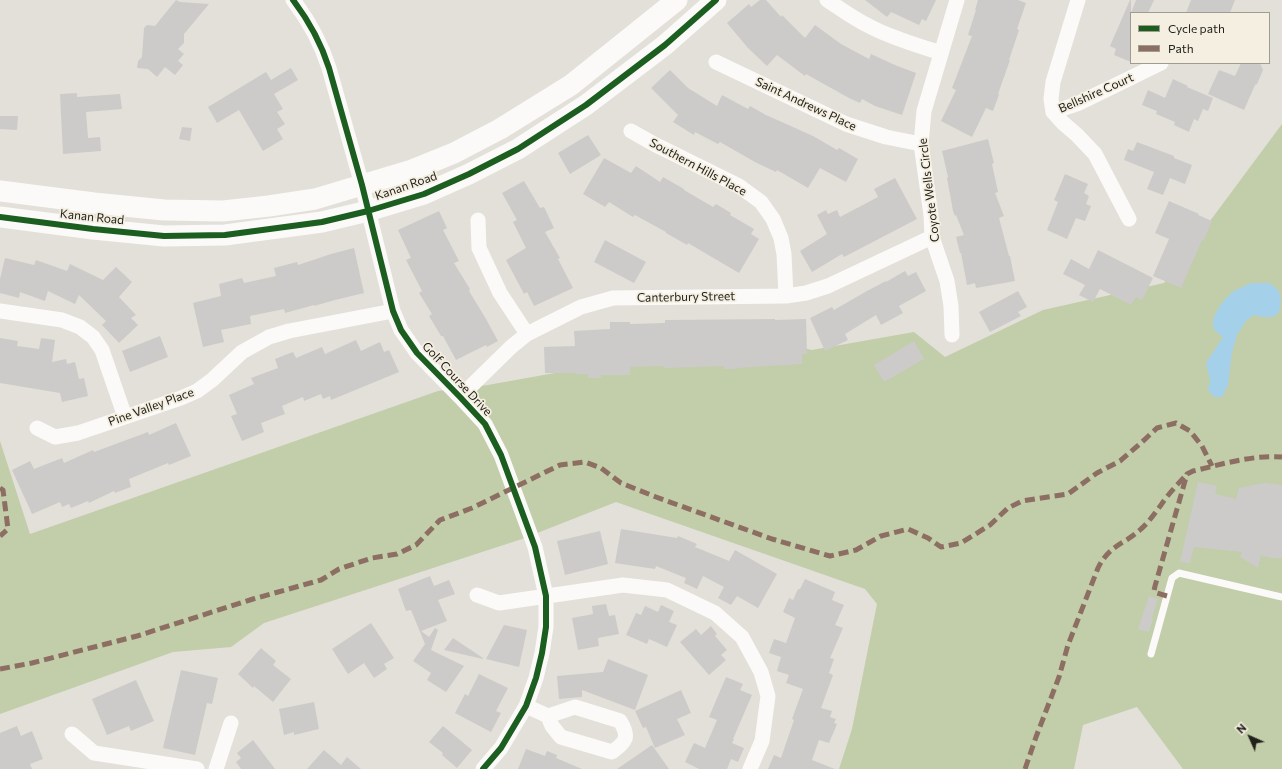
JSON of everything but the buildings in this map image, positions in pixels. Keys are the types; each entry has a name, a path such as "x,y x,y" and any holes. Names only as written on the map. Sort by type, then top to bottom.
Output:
{"main road":[{"name":"Kanan Road","path":"0,191 164,210 223,211 315,199 412,170 454,153 500,129 571,85 676,0"},
{"name":"Kanan Road","path":"0,217 93,229 164,236 225,236 322,222 368,211 424,194 469,174 518,148 592,100 665,45 716,0"}],"street":[{"name":"Golf Course Drive","path":"293,0 311,26 323,49 330,68 362,185 393,311 401,330 417,353 485,424 501,455 535,547 546,596 546,627 542,653 536,678 526,706 501,748 483,769"},
{"path":"827,0 870,27 941,53"},
{"name":"Coyote Wells Circle","path":"952,335 951,306 947,282 932,237 931,215 921,144 924,111 957,0"},
{"path":"1078,0 1053,82 1051,99 1053,112 1063,123 1077,134 1095,154 1129,219"},
{"name":"Saint Andrews Place","path":"716,62 846,124 886,137 921,144"},
{"name":"Bellshire Court","path":"1053,112 1077,104 1159,64"},
{"name":"Southern Hills Place","path":"631,131 654,144 740,186 761,202 773,219 781,238 784,254 786,296"},
{"path":"478,220 479,248 500,293 527,334"},
{"name":"Canterbury Street","path":"460,397 511,347 527,334 581,307 613,298 786,296 806,293 828,286 932,237"},
{"path":"0,311 62,320 80,327 93,337 102,350 125,417"},
{"name":"Pine Valley Place","path":"37,428 55,437 78,433 181,398 197,391 212,380 242,352 269,337 289,331 393,311"},
{"path":"477,595 499,603 623,585 668,590 715,613 742,637 761,672 768,696 762,741 750,769"},
{"path":"526,706 548,716 575,707 620,721 625,729 626,737 621,745 612,752 561,737 552,726 548,716"},
{"path":"216,769 231,723"},
{"path":"72,734 94,753 197,769"}],"lane":[{"path":"1151,654 1172,578 1179,573 1282,597"}],"green space":[{"path":"1282,124 1282,769 1183,769 1137,707 1083,725 1074,769 839,769 852,729 877,604 865,589 616,502 522,539 264,623 231,647 173,652 0,714 0,441 30,534 438,391 488,385 577,369 722,331 812,350 914,332 945,357 1043,310 1164,283"}],"water":[{"path":"1251,283 1269,283 1276,288 1280,296 1280,308 1274,316 1266,317 1253,315 1245,322 1237,335 1232,352 1228,385 1222,397 1214,397 1208,390 1210,380 1206,363 1223,337 1214,328 1213,321 1220,306 1230,294"}],"marked path":[{"path":"0,669 32,663 137,636 253,599 321,580 339,569 372,558 397,554 416,545 440,520 472,508 560,465 585,462 601,468 621,483 656,497 772,539 830,556 856,550 881,536 908,529 928,538 941,547 961,543 990,525 1008,508 1022,501 1068,494 1097,473 1120,461 1157,428 1176,423 1190,431 1202,446 1212,466"},
{"path":"1167,596 1154,591 1187,474 1193,471 1259,457 1282,457"},
{"path":"1025,769 1059,677 1068,645 1098,568 1112,549 1135,534 1147,523 1187,474"},
{"path":"0,488 3,490 8,529 0,536"}],"cycle path":[{"path":"293,0 314,32 329,68 362,185 393,311 401,330 417,353 485,424 501,455 535,547 546,596 546,627 542,653 536,678 526,706 501,748 483,769"},
{"path":"0,217 93,229 164,236 225,235 322,222 368,211 424,194 469,174 518,149 586,105 665,45 716,0"}]}
